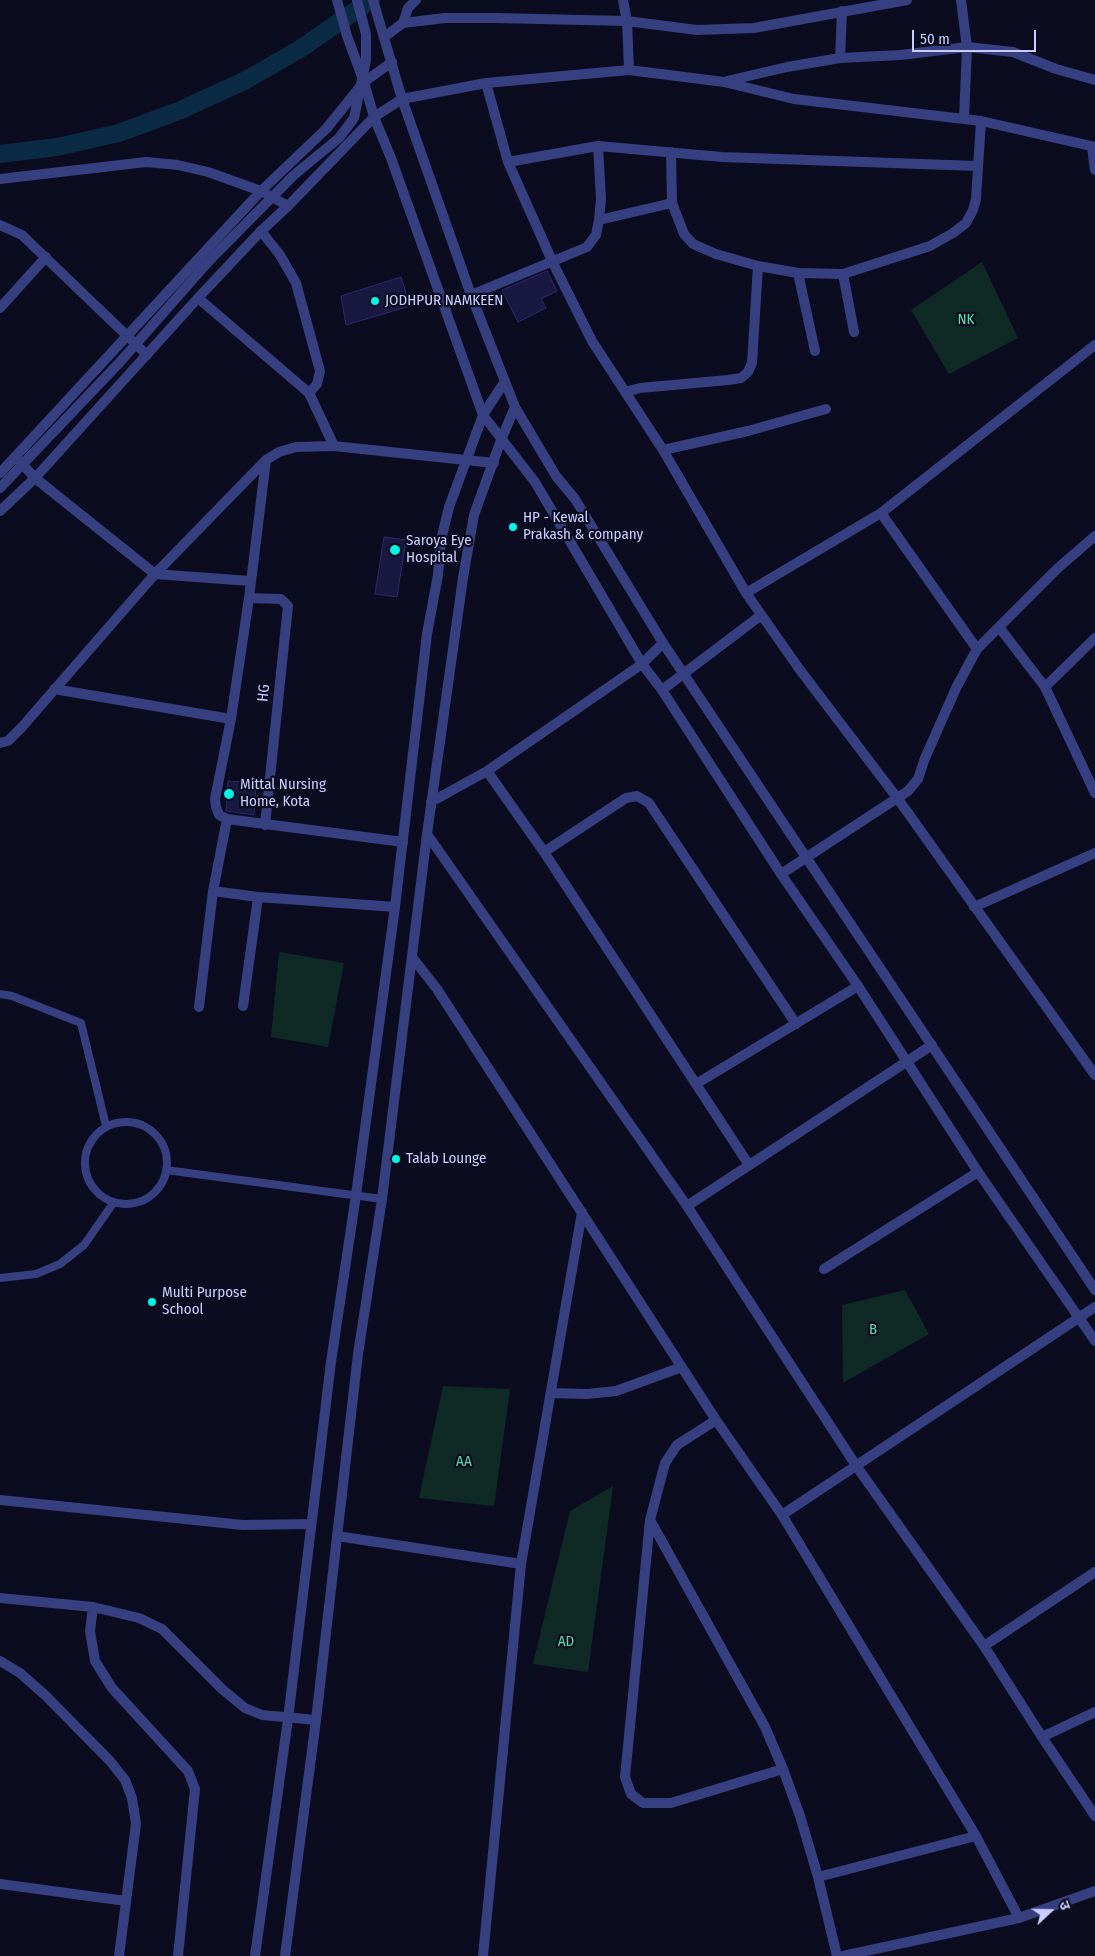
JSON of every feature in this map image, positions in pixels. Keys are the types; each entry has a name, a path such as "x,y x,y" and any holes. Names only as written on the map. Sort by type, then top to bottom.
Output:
{"street":[{"path":"336,0 374,117 391,158 483,415 535,482 642,664 662,690 781,874 858,986 978,1172 1095,1341"},
{"path":"0,488 120,362 215,254 294,175 339,138 354,118 366,60 366,34 357,0"},
{"path":"373,0 402,99 471,295 515,407 556,476 575,499 663,643 1095,1290"},
{"path":"403,23 408,8 416,0"},
{"path":"623,0 627,21 629,70"},
{"path":"382,32 403,23 445,18 627,21 697,30 754,28 907,0"},
{"path":"961,0 968,47 964,119"},
{"path":"840,58 842,11"},
{"path":"724,82 787,67 840,58 900,55 968,47 1013,52 1056,69 1095,80"},
{"path":"0,473 261,191 326,129 364,82 392,62"},
{"path":"0,512 35,478 261,231 288,206 374,117 402,99 440,90 486,83 629,70 724,82 794,100 981,121 1094,147 1095,170"},
{"path":"486,83 508,162 552,263 592,341 663,450 760,616 898,799 1095,1075"},
{"path":"671,152 672,203 684,234 693,244 716,254 758,266 798,273 843,274 930,246 966,223 976,199 981,121"},
{"path":"471,295 587,247 596,235 599,220 601,199 598,146"},
{"path":"508,162 598,146 722,157 977,166"},
{"path":"0,179 146,162 178,165 208,172 261,191 288,206"},
{"path":"599,220 672,203"},
{"path":"0,225 22,235 147,355"},
{"path":"261,231 280,255 296,283 320,371 317,384 309,393"},
{"path":"0,308 46,257"},
{"path":"625,392 640,388 741,378 748,372 752,363 758,266"},
{"path":"798,273 815,351"},
{"path":"843,274 854,332"},
{"path":"198,298 309,393 334,446"},
{"path":"746,593 881,513 1095,345"},
{"path":"255,1956 288,1718 331,1362 395,907 427,634 438,575 441,540 449,507 483,415 505,381"},
{"path":"285,1956 316,1720 358,1354 382,1198 431,802 474,515 515,407"},
{"path":"663,450 748,431 826,409"},
{"path":"0,743 8,741 22,727 155,574 266,460 279,452 296,448 334,446 494,463"},
{"path":"16,457 35,478 155,574 250,581"},
{"path":"266,460 249,598 231,719 215,799 219,814 227,819 264,825 402,842"},
{"path":"881,513 977,649"},
{"path":"781,874 807,859 908,792 918,779 925,758 957,686 977,649 1058,568 1095,536"},
{"name":"HG","path":"249,598 281,600 288,606 264,825"},
{"path":"662,690 760,616"},
{"path":"999,627 1045,687 1095,792"},
{"path":"1045,687 1095,638"},
{"path":"431,802 486,770 642,664 663,643"},
{"path":"54,689 231,719"},
{"path":"486,770 544,852 749,1165"},
{"path":"544,852 626,798 637,796 649,803 796,1024"},
{"path":"199,1008 213,891 227,819"},
{"path":"427,834 686,1206 857,1467 984,1646 1042,1738 1095,1816"},
{"path":"974,907 1095,853"},
{"path":"213,891 258,897 395,907"},
{"path":"244,1006 258,897"},
{"path":"412,956 437,989 716,1420 782,1515 976,1836 1019,1918"},
{"path":"696,1084 858,986"},
{"path":"686,1206 932,1045"},
{"path":"824,1270 978,1172"},
{"path":"482,1956 521,1564 582,1212"},
{"path":"782,1515 857,1467 1095,1307"},
{"path":"551,1393 587,1394 616,1391 682,1367"},
{"path":"716,1420 677,1445 665,1463 650,1520 626,1777 630,1794 643,1803 671,1803 783,1769"},
{"path":"0,1500 243,1525 311,1524"},
{"path":"650,1520 765,1727 783,1769 818,1877 837,1956"},
{"path":"337,1536 521,1564"},
{"path":"984,1646 1095,1572"},
{"path":"0,1598 93,1607 139,1618 162,1628 222,1689 245,1708 262,1715 316,1720"},
{"path":"93,1607 90,1631 95,1661 112,1688 188,1771 196,1789 178,1956"},
{"path":"0,1661 20,1673 45,1695 110,1761 125,1780 132,1798 136,1824 118,1956"},
{"path":"1042,1738 1095,1712"},
{"path":"818,1877 976,1836"},
{"path":"0,1884 126,1901"},
{"path":"843,1956 1019,1918 1095,1891"}],"lane":[{"path":"0,994 12,996 81,1023 106,1126"},
{"path":"122,1122 138,1123 152,1131 162,1143 167,1159 166,1170 158,1189 146,1199 130,1204 114,1202 100,1195 90,1182 85,1167 86,1151 94,1137 106,1126 122,1122"},
{"path":"166,1170 382,1198"},
{"path":"0,1278 36,1274 60,1264 84,1246 114,1202"}],"green space":[{"name":"NK","path":"982,262 1018,338 949,374 911,310"},
{"path":"279,952 344,963 328,1047 271,1037"},
{"name":"B","path":"905,1290 929,1334 843,1383 842,1305"},
{"name":"AA","path":"443,1386 510,1389 494,1506 419,1498"},
{"name":"AD","path":"613,1486 588,1672 533,1664 570,1511"}],"building":[{"path":"547,271 557,291 541,299 546,308 518,322 502,290"},
{"name":"JODHPUR NAMKEEN","path":"401,277 410,306 346,325 341,296"},
{"path":"384,537 406,540 397,597 375,594"},
{"path":"228,781 256,783 254,815 226,811"}],"waterway":[{"path":"0,154 57,147 119,133 181,110 246,80 300,49 371,0"}],"place":[{"name":"JODHPUR NAMKEEN","path":"375,301"},
{"name":"HP - Kewal Prakash & company","path":"513,527"},
{"name":"Saroya Eye Hospital","path":"395,550"},
{"name":"Mittal Nursing Home, Kota","path":"229,794"},
{"name":"Talab Lounge","path":"396,1159"},
{"name":"Multi Purpose School","path":"152,1302"}]}
